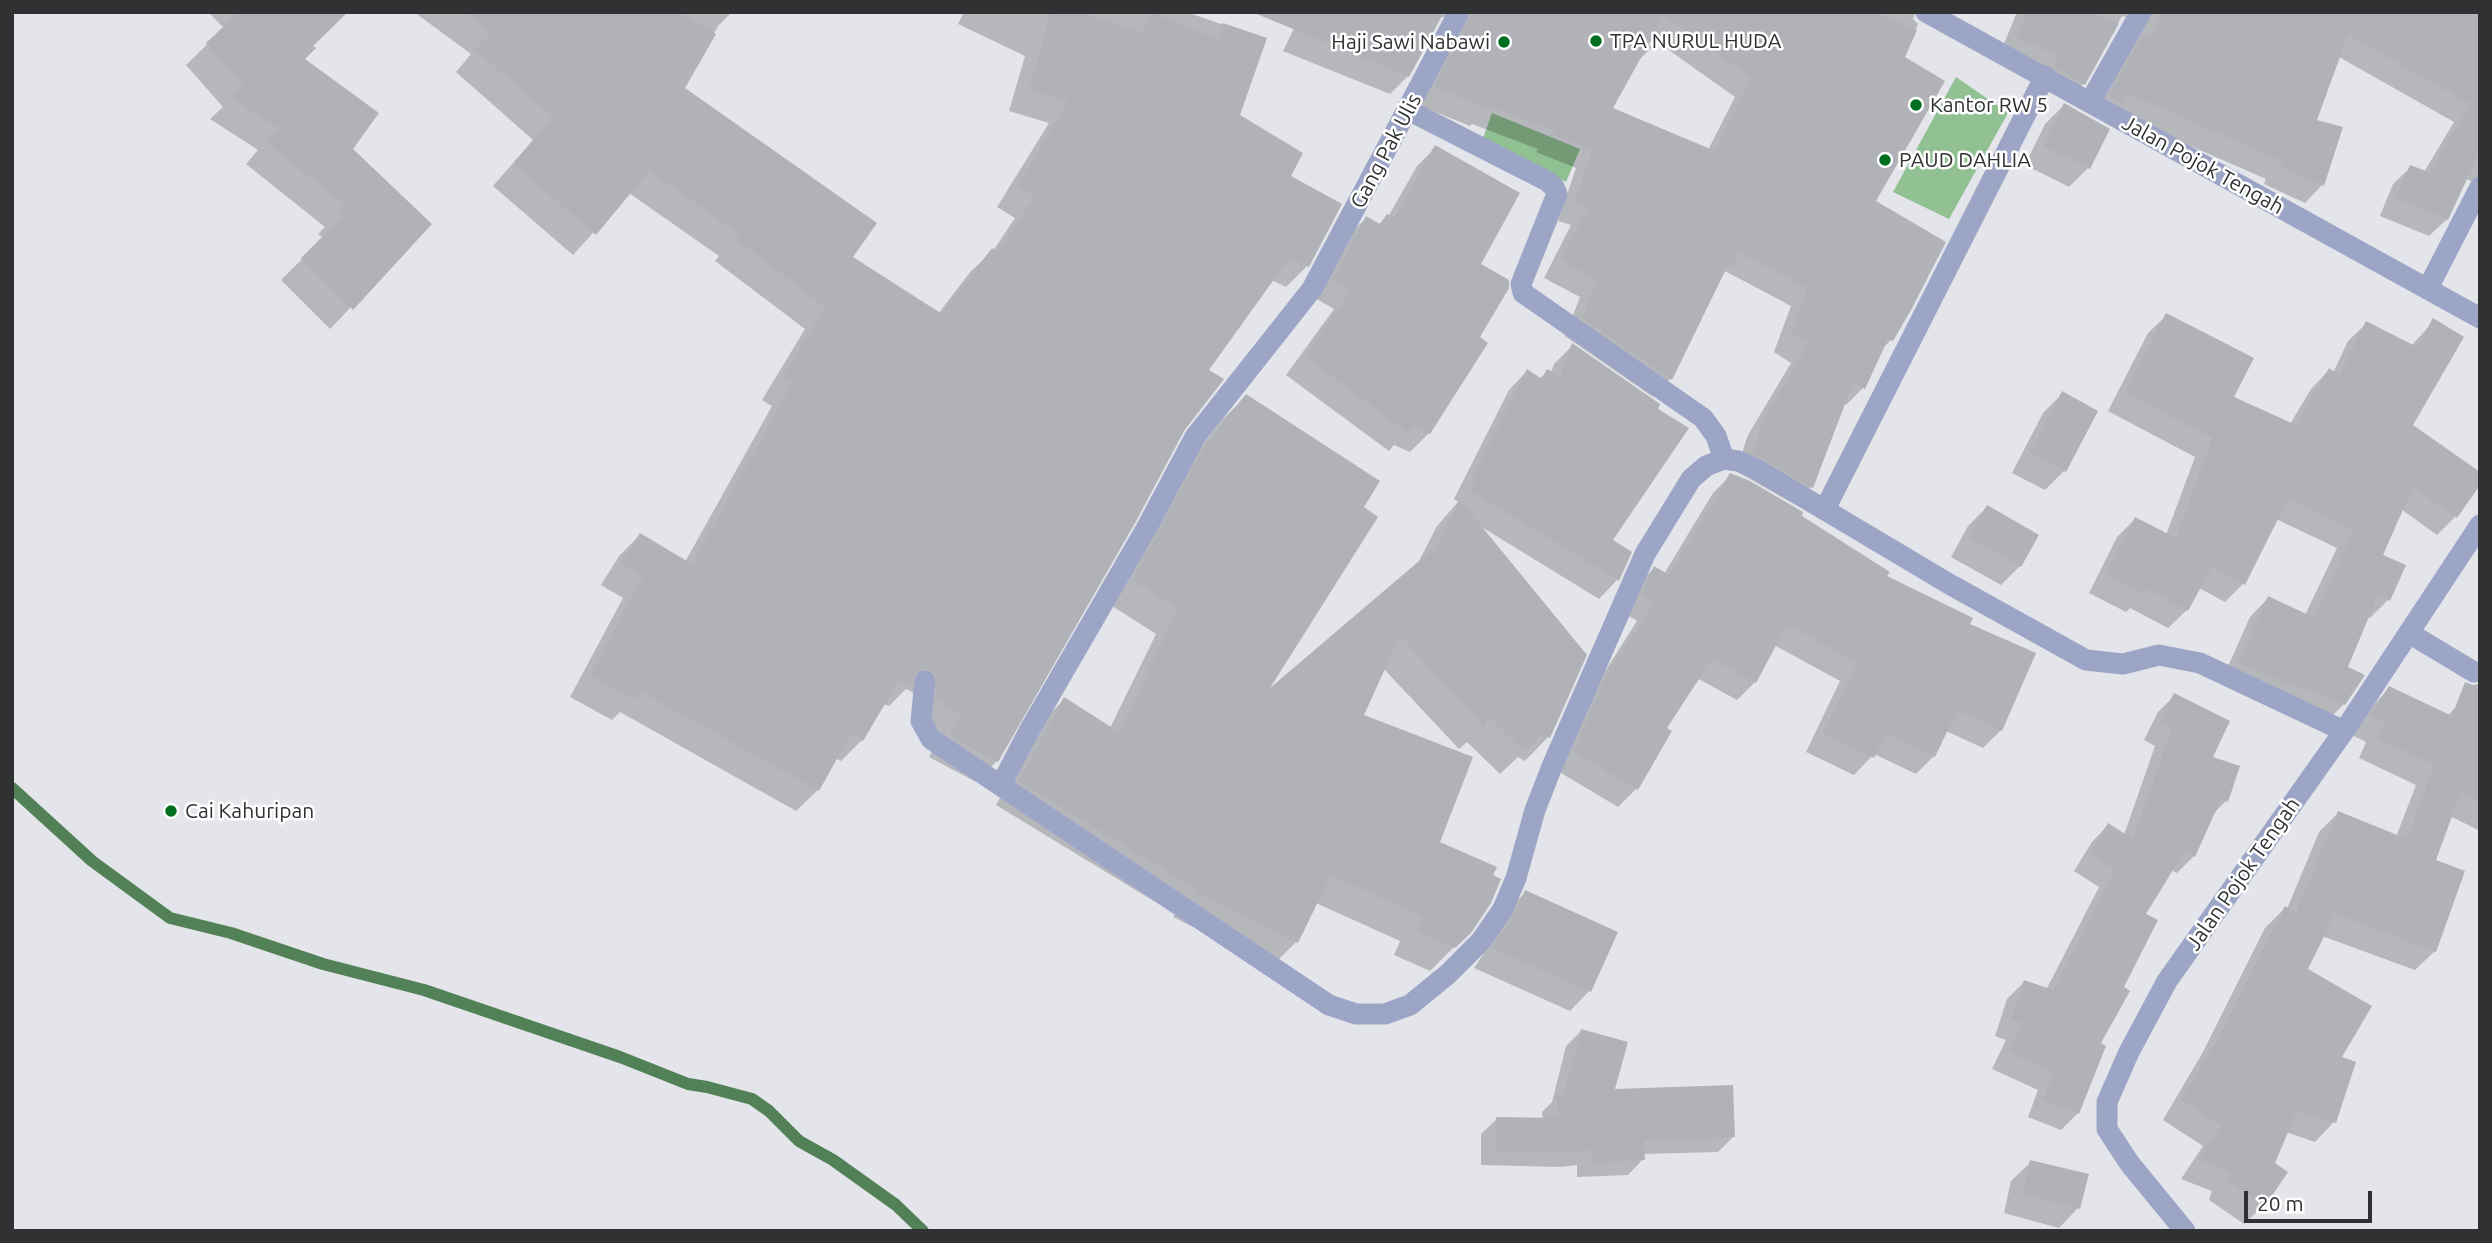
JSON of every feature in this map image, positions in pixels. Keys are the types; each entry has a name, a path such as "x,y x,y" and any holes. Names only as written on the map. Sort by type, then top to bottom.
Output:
{"street":[{"name":"Gang Pak Ulis","path":"1001,785 1029,731 1140,540 1195,437 1312,289 1460,12"},
{"name":"Jalan Pojok Tengah","path":"1926,12 2480,318"},
{"path":"2090,102 2141,12"},
{"path":"1825,509 2045,76"},
{"path":"1408,110 1554,187 1557,194 1521,284 1523,293 1703,418 1716,436 1724,459"},
{"path":"2428,288 2480,187"},
{"path":"925,681 921,720 931,739 1329,1005 1356,1014 1385,1014 1410,1005 1448,974 1481,941 1503,909 1516,878 1535,810 1553,764 1644,554 1691,480 1706,466 1724,459 1738,461 1756,469 1951,585 2086,660 2123,664 2159,655 2200,663 2344,731"},
{"name":"Jalan Pojok Tengah","path":"2185,1231 2130,1164 2107,1129 2108,1102 2129,1052 2167,981 2344,731 2480,525"},
{"path":"2409,633 2474,672"}],"green space":[{"path":"1956,77 2008,113 1949,219 1893,192"},
{"path":"1492,113 1580,149 1566,182 1482,141"}],"building":[{"path":"239,12 348,12 313,46 316,48 305,59 379,113 353,149 432,224 353,310 301,258 343,216 338,211 345,205 265,142 278,128 230,97 243,85 206,43"},
{"path":"464,12 679,12 716,34 685,88 877,223 853,257 942,314 992,248 997,252 1035,197 1017,186 1068,101 1029,90 1051,12 1081,12 1143,33 1151,12 1218,39 1223,23 1267,38 1240,115 1303,153 1291,176 1342,204 1309,267 1290,257 1209,370 1224,379 1184,431 1135,523 998,762 949,735 961,714 936,700 937,676 927,668 915,673 911,686 899,680 863,741 851,734 819,791 640,691 635,700 590,675 643,577 621,563 640,533 692,564 792,384 782,378 825,307 735,239 739,234 649,171 596,235 513,164 553,117 475,50 491,32"},
{"path":"1252,12 1444,12 1409,77"},
{"path":"1472,12 1877,12 1917,30 1905,57 1945,81 1876,201 1946,242 1893,341 1888,339 1865,389 1853,383 1813,488 1752,453 1765,416 1808,344 1791,334 1807,288 1738,252 1733,267 1728,265 1672,380 1582,318 1597,280 1560,260 1588,208 1574,203 1592,151 1553,135 1554,131 1434,87","holes":["1664,16 1751,78 1715,151 1613,108"]},
{"path":"2026,12 2090,12 2119,23 2085,85 2054,67 2058,55 2016,38"},
{"path":"2162,12 2480,12 2480,151 2448,220 2396,198 2410,165 2429,172 2470,104 2348,35 2317,120 2343,127 2324,186 2280,166 2282,161 2128,94 2122,105 2108,97 2144,33 2152,36"},
{"path":"2064,103 2110,129 2090,169 2043,146"},
{"path":"1435,145 1520,193 1481,264 1509,280 1509,288 1480,337 1488,343 1430,434 1413,427 1409,434 1304,356 1351,290 1332,280 1366,216 1380,224 1387,214 1394,218"},
{"path":"2166,313 2254,358 2234,397 2296,425 2329,368 2340,375 2366,321 2417,347 2433,318 2464,337 2413,425 2480,472 2480,485 2457,518 2413,487 2383,555 2406,565 2390,601 2378,595 2348,667 2365,675 2345,705 2238,663 2268,596 2313,617 2354,530 2288,499 2245,585 2212,567 2188,611 2147,589 2146,595 2106,574 2135,517 2176,538 2212,438 2125,393"},
{"path":"1572,343 1660,404 1658,409 1689,428 1613,540 1632,552 1619,581 1470,491 1475,483 1471,480 1527,369 1542,379 1547,369 1560,376"},
{"path":"2062,391 2098,411 2066,472 2030,453"},
{"path":"1246,394 1380,481 1364,507 1378,517 1270,688 1432,550 1434,552 1460,500 1587,655 1550,738 1542,734 1525,752 1488,716 1484,727 1400,636 1364,715 1473,757 1440,842 1497,867 1493,875 1501,879 1491,903 1471,933 1455,948 1417,931 1423,917 1331,875 1298,943 1196,893 1197,890 1018,781 1064,697 1119,732 1178,609 1132,580 1206,444"},
{"path":"1730,473 1750,481 1803,512 1802,516 1890,572 1887,576 1973,618 1970,624 2036,653 2002,731 1957,711 1935,757 1886,733 1874,758 1823,733 1857,662 1787,625 1756,683 1712,659 1667,728 1672,731 1638,790 1573,752 1605,678 1654,602 1641,595 1654,566 1669,575"},
{"path":"1987,505 2039,535 2021,567 1968,538"},
{"path":"2465,682 2480,684 2480,802 2461,792 2436,860 2465,871 2436,952 2335,914 2308,969 2372,1006 2342,1057 2356,1062 2336,1123 2297,1111 2275,1163 2288,1172 2265,1206 2227,1180 2230,1172 2199,1160 2221,1126 2181,1100 2222,1031 2285,906 2296,912 2338,811 2407,839 2434,765 2377,738 2385,722 2370,716 2389,686 2452,716"},
{"path":"2174,693 2230,721 2213,757 2240,766 2228,802 2221,799 2195,857 2184,852 2146,914 2158,920 2124,987 2130,991 2101,1043 2106,1046 2079,1114 2043,1100 2053,1073 2008,1052 2022,1023 2011,1019 2024,980 2053,990 2115,870 2089,854 2108,823 2133,839 2171,729 2159,723"},
{"path":"1525,890 1618,932 1591,992 1492,948 1514,916"},
{"path":"1581,1029 1628,1042 1615,1089 1733,1085 1735,1137 1644,1141 1645,1160 1592,1163 1591,1150 1495,1151 1496,1117 1559,1118 1556,1096 1564,1094"},
{"path":"2030,1160 2089,1174 2080,1209 2022,1194"}],"waterway":[{"path":"12,788 92,861 170,918 231,933 323,964 424,990 620,1057 688,1084 752,1099 769,1111 799,1141 833,1160 896,1205 923,1231"}],"place":[{"name":"TPA NURUL HUDA","path":"1596,41"},
{"name":"Haji Sawi Nabawi","path":"1504,42"},
{"name":"Kantor RW 5","path":"1916,105"},
{"name":"PAUD DAHLIA","path":"1885,160"},
{"name":"Cai Kahuripan","path":"171,811"}]}
